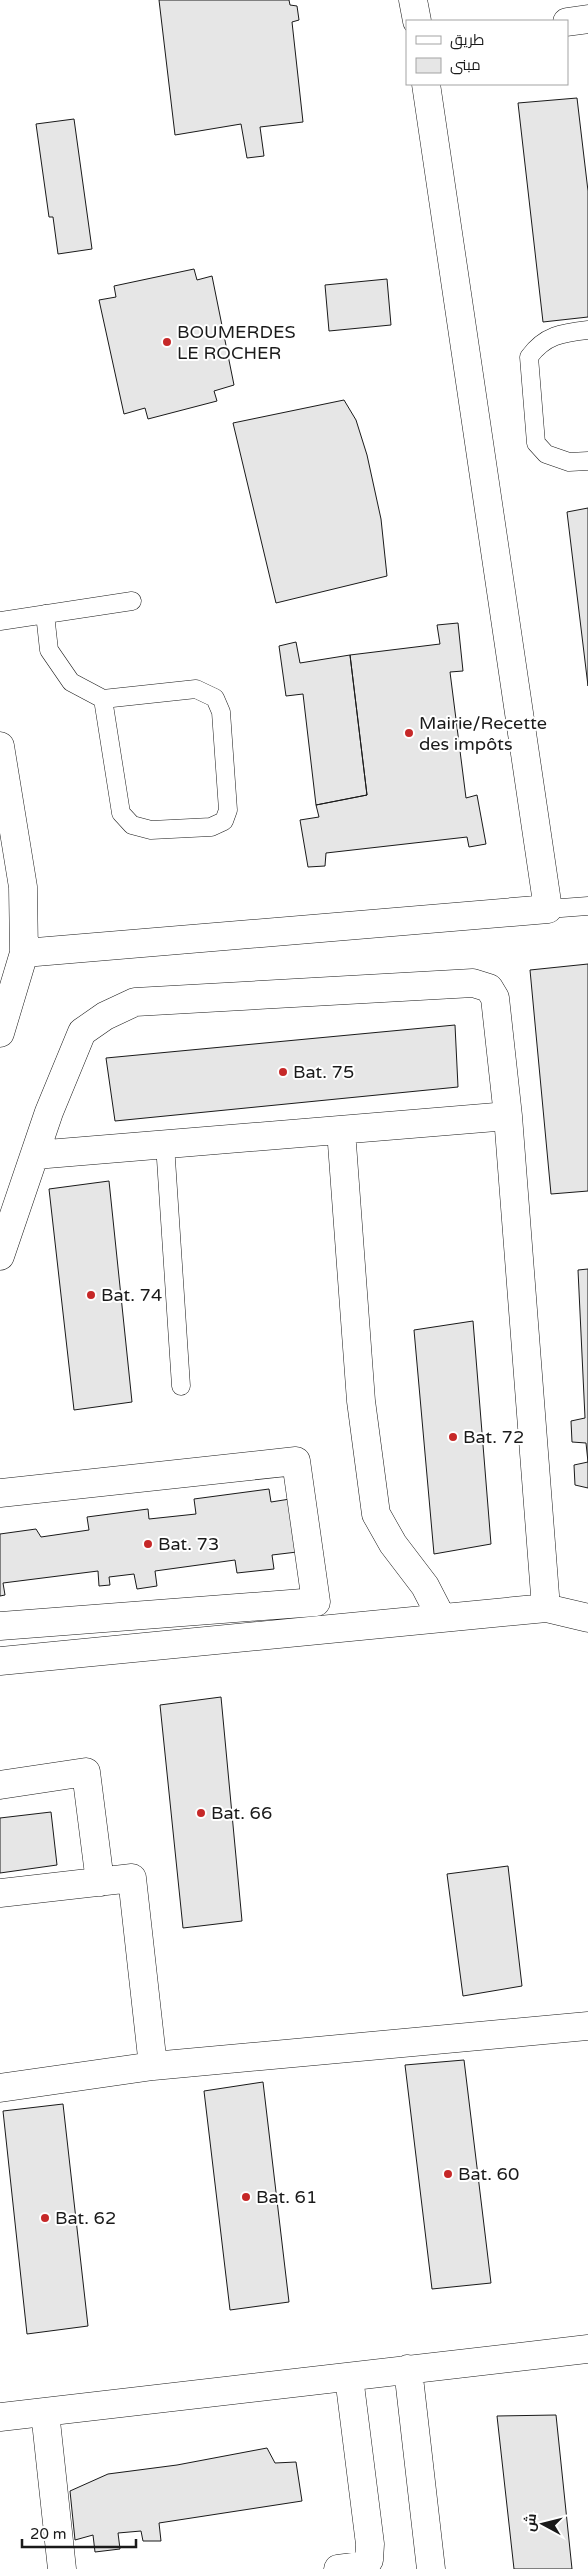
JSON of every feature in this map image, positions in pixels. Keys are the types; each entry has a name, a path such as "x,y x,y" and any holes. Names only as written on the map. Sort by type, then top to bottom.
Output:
{"street":[{"path":"414,0 417,20"},
{"path":"568,22 588,19"},
{"path":"14,970 548,909 426,85"},
{"path":"0,746 23,887 14,970 0,1033"},
{"path":"0,1256 49,1112 82,1032 104,1016 135,1002 480,983 489,988 495,998 508,1116 546,1608"},
{"path":"35,1155 508,1116"},
{"path":"341,1130 361,1401 376,1514 392,1544 425,1586 442,1617"},
{"path":"0,1493 296,1461 316,1602 0,1626"},
{"path":"0,1660 546,1608 588,1618"},
{"path":"0,1785 86,1772 100,1882"},
{"path":"0,1893 132,1878 153,2066"},
{"path":"0,2088 153,2066 588,2026"},
{"path":"0,2417 588,2349"},
{"path":"408,2369 431,2569"},
{"path":"338,2569 361,2566 369,2560 370,2544 349,2377"},
{"path":"44,2412 62,2569"}],"lane":[{"path":"588,330 563,332 538,344 529,358 536,443 546,454 569,462 588,462"},
{"path":"0,621 132,601"},
{"path":"45,614 50,650 71,682 103,699 196,689 215,698 221,712 228,810 224,821 211,827 151,830 132,825 121,813 103,699"},
{"path":"548,909 588,906"},
{"path":"165,1144 181,1386"}],"building":[{"path":"159,0 289,0 290,5 297,6 299,20 292,22 303,122 260,127 264,156 247,158 241,124 175,135"},
{"path":"577,98 588,191 588,317 543,322 518,103"},
{"path":"74,119 92,249 58,254 53,217 49,217 36,124"},
{"name":"BOUMERDES LE ROCHER","path":"194,269 197,280 212,276 234,385 214,391 217,401 148,419 145,408 124,414 99,300 116,297 114,286"},
{"path":"387,279 391,325 329,331 325,285"},
{"path":"344,400 356,420 367,455 381,519 387,576 276,603 233,423"},
{"path":"588,508 588,686 567,512"},
{"name":"Mairie/Recette des impôts","path":"458,623 463,671 450,672 466,798 477,795 486,844 469,847 467,837 326,853 325,866 308,867 300,820 319,817 316,805 367,795 350,655 440,644 437,625"},
{"path":"296,642 300,663 350,655 367,795 316,805 303,694 286,696 279,646"},
{"path":"588,964 588,1191 551,1194 530,970"},
{"name":"Bat. 75","path":"455,1025 458,1087 115,1121 106,1058"},
{"name":"Bat. 74","path":"109,1181 132,1402 74,1410 49,1189"},
{"path":"588,1269 588,1462 586,1443 572,1442 571,1421 585,1418 578,1270"},
{"name":"Bat. 72","path":"473,1321 491,1544 434,1554 414,1330"},
{"path":"588,1462 588,1488 575,1485 574,1465"},
{"name":"Bat. 73","path":"269,1489 271,1502 290,1499 297,1552 272,1555 274,1569 237,1573 235,1560 155,1571 157,1586 137,1589 134,1574 109,1577 110,1585 99,1586 98,1571 3,1583 5,1595 0,1596 0,1534 36,1529 41,1537 89,1530 87,1517 148,1509 149,1519 196,1514 194,1499"},
{"name":"Bat. 66","path":"221,1697 242,1921 183,1928 160,1705"},
{"path":"51,1812 57,1865 0,1873 0,1818"},
{"path":"508,1866 522,1986 463,1996 447,1874"},
{"name":"Bat. 60","path":"464,2060 491,2283 432,2289 405,2065"},
{"name":"Bat. 61","path":"263,2082 289,2302 230,2310 204,2091"},
{"name":"Bat. 62","path":"63,2104 88,2326 27,2334 3,2111"},
{"path":"556,2415 572,2569 514,2569 497,2416"},
{"path":"267,2448 275,2463 296,2462 302,2501 159,2523 161,2541 143,2541 141,2531 118,2533 120,2549 95,2552 93,2535 75,2540 70,2491 108,2474 177,2465"}],"place":[{"name":"BOUMERDES LE ROCHER","path":"167,342"},
{"name":"Mairie/Recette des impôts","path":"409,733"},
{"name":"Bat. 75","path":"283,1072"},
{"name":"Bat. 74","path":"91,1295"},
{"name":"Bat. 72","path":"453,1437"},
{"name":"Bat. 73","path":"148,1544"},
{"name":"Bat. 66","path":"201,1813"},
{"name":"Bat. 60","path":"448,2174"},
{"name":"Bat. 61","path":"246,2197"},
{"name":"Bat. 62","path":"45,2218"}]}
